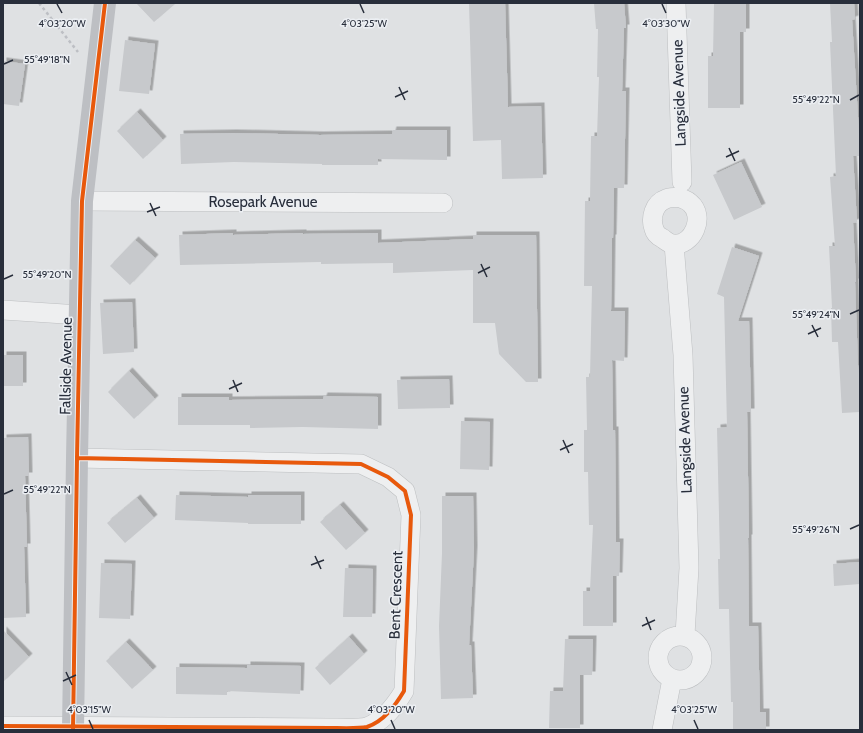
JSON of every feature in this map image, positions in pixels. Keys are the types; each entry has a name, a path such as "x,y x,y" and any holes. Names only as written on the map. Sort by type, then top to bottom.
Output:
{"street":[{"name":"Fallside Avenue","path":"73,729 76,458 82,201 105,3"},
{"name":"Langside Avenue","path":"676,3 682,182"},
{"name":"Rosepark Avenue","path":"82,201 444,203"},
{"name":"Langside Avenue","path":"674,244 683,356 689,568 685,635"},
{"path":"3,310 80,315"},
{"name":"Bent Crescent","path":"3,726 73,729 366,727 382,719 396,704 404,691 411,515 404,491 388,477 361,464 76,458"},
{"path":"685,635 696,641 703,652 703,664 696,675 685,680 672,679 662,672 658,655 662,644 673,636 685,635"},
{"path":"662,730 672,679"}],"path":[{"path":"39,3 97,76"}],"building":[{"path":"136,3 176,3 154,22"},
{"path":"469,3 505,3 508,107 541,106 543,178 502,179 501,140 473,141"},
{"path":"594,3 624,3 626,28 624,28 622,91 626,91 624,188 614,188 612,238 611,311 625,311 624,361 612,360 613,430 615,430 616,542 620,542 619,576 613,576 613,626 583,626 583,591 590,591 593,525 589,525 588,472 584,472 584,430 587,430 586,377 590,377 592,286 584,286 585,201 590,201 591,136 597,136 599,77 597,77 598,29 596,29"},
{"path":"714,3 746,3 746,32 740,32 740,108 708,108 708,56 713,56"},
{"path":"830,3 854,3 855,19 852,20 860,149 860,156 853,156 857,222 853,223 860,412 842,413 838,342 832,342 829,246 835,246 830,177 836,176 830,42 832,42"},
{"path":"125,40 155,44 149,94 119,91"},
{"path":"3,61 25,64 19,106 3,104"},
{"path":"137,112 163,140 143,159 117,131"},
{"path":"393,130 447,130 447,160 378,159 378,165 234,162 181,164 180,134 392,134"},
{"path":"741,162 762,207 734,220 713,175"},
{"path":"233,233 233,235 378,233 378,243 473,239 473,235 536,235 538,382 526,382 499,354 495,323 473,323 473,270 393,273 393,263 321,264 321,262 180,265 179,235"},
{"path":"135,240 155,258 130,285 110,266"},
{"path":"732,247 759,256 738,321 749,321 751,412 747,412 749,626 758,626 760,712 766,712 766,730 733,730 729,609 719,609 718,559 720,559 717,428 727,427 724,297 717,294"},
{"path":"132,302 134,352 103,354 100,303"},
{"path":"3,355 23,355 23,386 3,386"},
{"path":"129,371 155,399 134,419 108,392"},
{"path":"449,379 450,408 398,409 397,380"},
{"path":"324,396 378,397 378,429 303,427 250,428 250,425 178,425 178,397 229,397 229,400 323,399"},
{"path":"461,421 490,422 489,470 460,469"},
{"path":"28,437 29,476 25,476 27,547 24,547 26,617 3,618 3,438"},
{"path":"176,495 248,497 248,495 301,495 301,524 248,524 175,520"},
{"path":"442,496 473,496 474,549 469,645 471,645 473,698 441,699 439,626 442,553"},
{"path":"137,498 154,518 125,543 107,523"},
{"path":"340,505 365,533 346,550 320,522"},
{"path":"860,562 860,584 834,586 833,564"},
{"path":"101,563 132,564 130,619 99,618"},
{"path":"345,568 373,569 372,617 343,617"},
{"path":"3,630 29,657 3,682"},
{"path":"349,637 364,654 330,685 315,668"},
{"path":"565,639 593,639 592,675 580,675 580,728 549,728 550,691 563,691"},
{"path":"126,642 153,670 132,689 106,661"},
{"path":"247,665 301,666 300,694 227,691 227,695 176,694 176,667 247,668"}],"cycle path":[{"path":"73,730 82,201 105,3"},
{"path":"3,726 363,728 379,721 384,717 404,691 411,515 405,491 388,477 361,464 77,458"}]}
